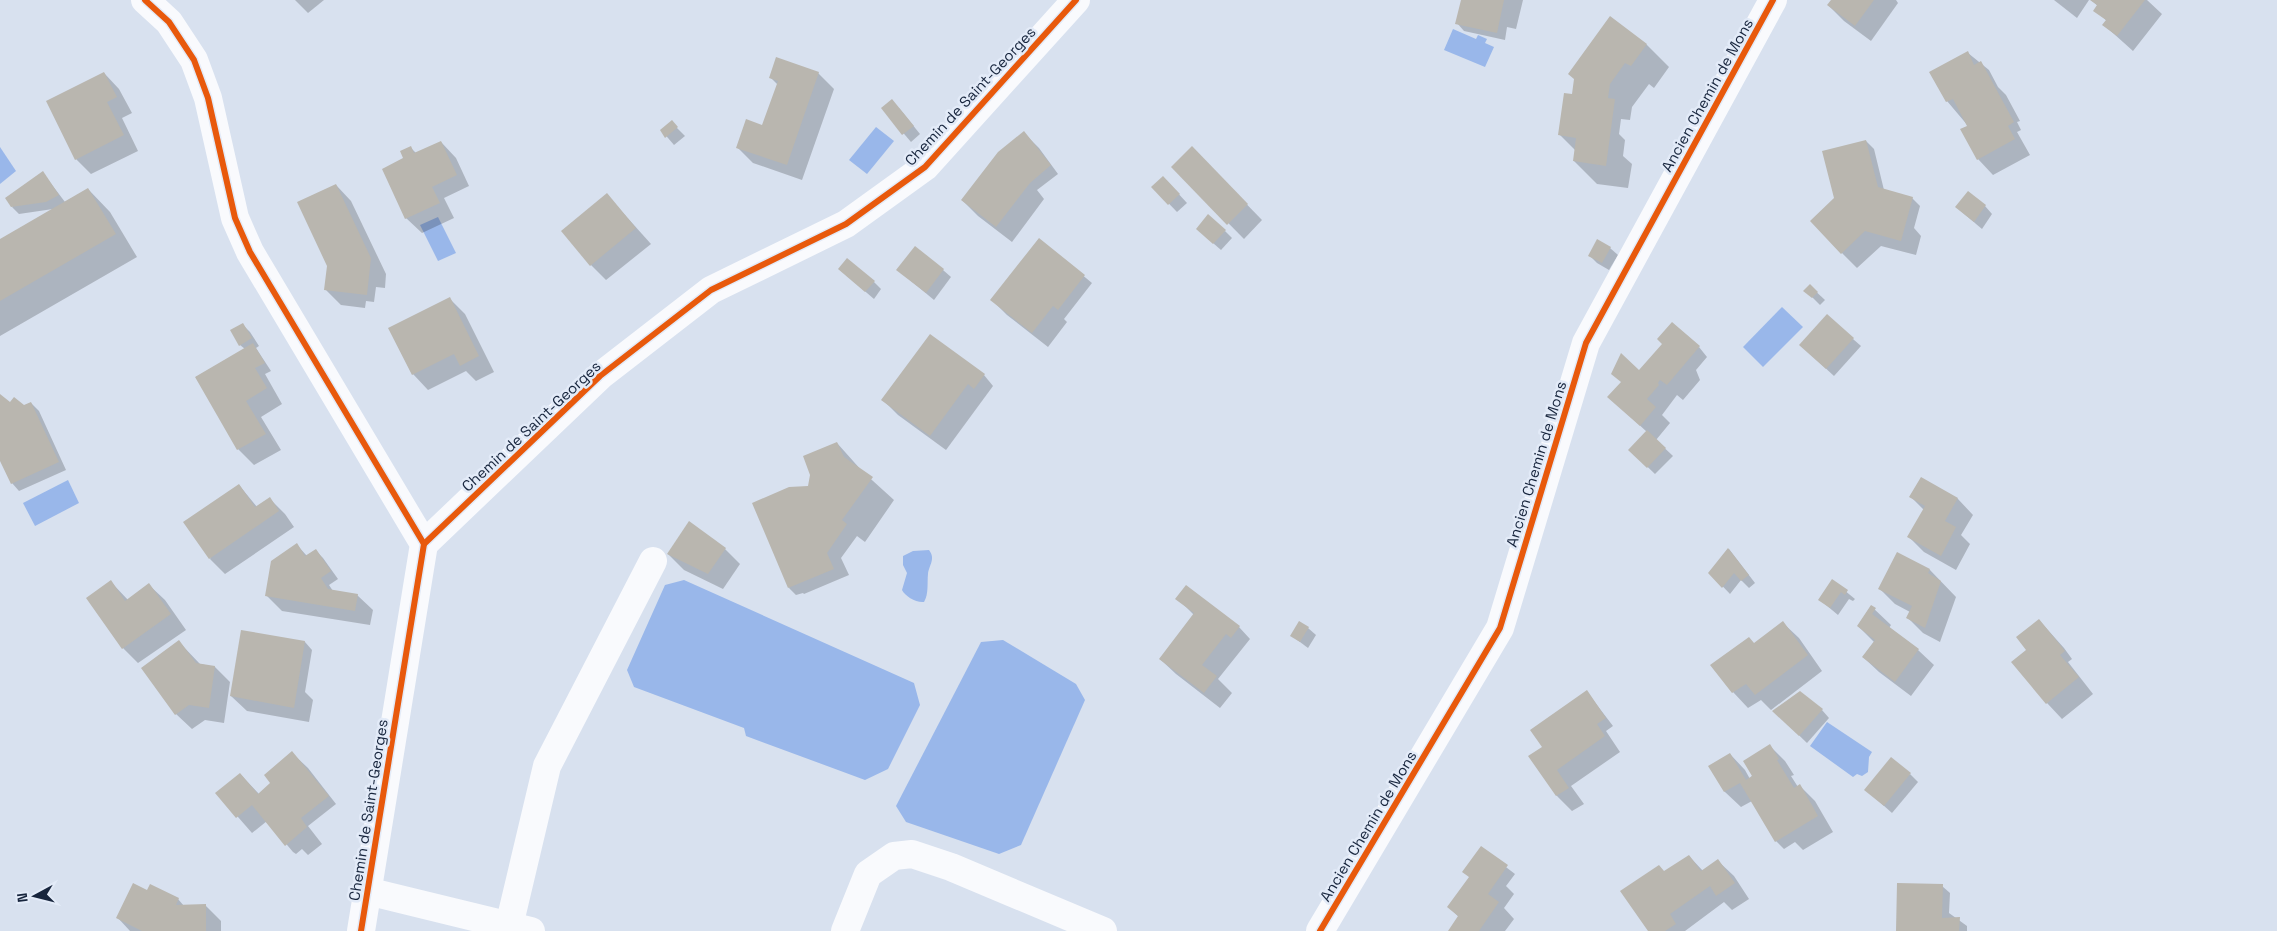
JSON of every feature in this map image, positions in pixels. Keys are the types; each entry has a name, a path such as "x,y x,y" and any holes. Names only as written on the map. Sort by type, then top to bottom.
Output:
{"street":[{"path":"145,0 169,22 194,60 208,98 235,218 250,252 424,544"},
{"name":"Chemin de Saint-Georges","path":"360,931 424,544 600,376 711,290 846,224 925,167 1076,0"},
{"name":"Ancien Chemin de Mons","path":"1320,931 1500,628 1586,343 1773,0"},
{"path":"367,891 520,928 547,766 653,561"},
{"path":"845,931 868,874 894,856 912,854 951,868 1103,931"}],"water":[{"path":"1453,29 1476,39 1478,35 1487,39 1485,43 1494,47 1485,67 1444,50"},
{"path":"876,127 894,141 867,174 849,160"},
{"path":"0,147 16,171 0,184"},
{"path":"438,217 456,253 438,261 420,225"},
{"path":"1782,307 1803,327 1763,367 1743,347"},
{"path":"68,480 79,503 35,526 23,503"},
{"path":"929,550 932,559 928,574 926,599 924,602 921,602 911,599 902,590 907,573 903,565 903,556 913,551"},
{"path":"684,580 914,683 920,705 888,769 865,780 746,736 744,728 634,687 627,670 665,585"},
{"path":"1003,640 1076,684 1085,700 1021,845 999,854 906,822 896,806 981,642"},
{"path":"1827,722 1872,752 1869,757 1868,772 1862,776 1857,774 1853,777 1810,746"}],"building":[{"path":"1461,0 1504,0 1497,33 1455,24"},
{"path":"1831,0 1874,0 1855,26 1827,5"},
{"path":"2090,0 2145,0 2117,36 2102,25 2106,20 2093,11 2097,5"},
{"path":"1610,16 1647,44 1631,66 1625,63 1610,84 1608,98 1615,99 1606,166 1573,161 1576,138 1558,135 1564,93 1572,94 1574,79 1568,74"},
{"path":"1968,51 1974,65 1981,61 2014,122 2008,126 2015,139 1977,160 1960,129 1967,126 1953,99 1946,102 1929,72"},
{"path":"776,57 819,72 787,165 736,148 746,119 762,125 778,81 769,78"},
{"path":"104,72 117,97 107,102 124,135 75,160 46,101"},
{"path":"892,99 914,126 902,135 881,108"},
{"path":"672,120 678,127 665,138 660,130"},
{"path":"1024,131 1051,165 1030,183 996,227 961,200 998,152"},
{"path":"1866,140 1878,187 1913,197 1901,241 1865,231 1841,254 1810,221 1834,198 1822,151"},
{"path":"441,141 457,175 432,187 440,203 405,219 382,169 403,158 400,151 411,146 414,153"},
{"path":"1192,146 1248,204 1227,225 1171,167"},
{"path":"43,171 59,195 46,202 11,207 5,198"},
{"path":"1163,176 1180,194 1168,205 1151,187"},
{"path":"336,184 371,258 367,295 324,290 327,266 297,202"},
{"path":"88,188 116,234 0,301 0,239"},
{"path":"1968,191 1986,205 1974,222 1955,207"},
{"path":"607,193 636,228 590,266 561,231"},
{"path":"1208,214 1226,230 1213,244 1196,229"},
{"path":"1039,238 1085,275 1058,310 1053,306 1032,333 990,300"},
{"path":"1597,239 1611,247 1602,263 1588,256"},
{"path":"915,246 944,269 926,293 896,270"},
{"path":"847,258 875,281 865,292 838,269"},
{"path":"1810,284 1818,292 1812,298 1803,291"},
{"path":"450,297 479,356 460,366 454,354 412,375 388,328"},
{"path":"1827,314 1854,338 1826,369 1799,345"},
{"path":"1672,322 1700,346 1667,385 1660,380 1659,385 1647,399 1656,407 1640,426 1607,397 1621,382 1611,374 1621,353 1639,370 1662,344 1657,339"},
{"path":"243,323 252,338 239,346 230,330"},
{"path":"930,334 985,374 974,389 968,384 930,436 881,400"},
{"path":"253,343 265,363 255,368 267,388 246,401 266,434 237,450 195,377"},
{"path":"0,394 10,402 14,397 24,405 31,402 59,462 11,484 0,461"},
{"path":"1647,430 1666,448 1647,468 1628,450"},
{"path":"837,442 844,457 873,477 842,520 847,524 827,553 834,569 788,588 752,503 789,487 808,486 810,475 803,456"},
{"path":"1921,477 1958,498 1945,521 1956,527 1941,556 1907,537 1925,506 1909,497"},
{"path":"239,484 255,507 270,497 279,511 209,559 183,522"},
{"path":"689,521 726,548 708,574 667,554"},
{"path":"297,543 305,556 316,549 331,571 321,578 328,589 358,594 355,611 265,596 271,561"},
{"path":"1728,548 1749,575 1741,581 1734,573 1722,588 1708,573"},
{"path":"1897,552 1930,569 1928,573 1941,581 1925,628 1906,618 1912,606 1878,589"},
{"path":"1832,579 1848,590 1845,595 1841,592 1830,608 1818,600"},
{"path":"111,580 125,601 149,583 171,614 122,649 86,598"},
{"path":"1186,585 1240,626 1231,638 1226,634 1202,665 1217,676 1204,693 1159,659 1194,613 1175,599"},
{"path":"1871,605 1876,608 1872,614 1919,649 1895,682 1862,657 1875,640 1857,626"},
{"path":"2039,619 2065,651 2060,655 2079,677 2046,704 2011,662 2026,650 2016,637"},
{"path":"1299,621 1309,627 1300,642 1290,636"},
{"path":"1783,621 1808,655 1755,695 1746,684 1732,693 1710,665 1749,637 1754,643"},
{"path":"241,630 305,641 294,708 230,696"},
{"path":"179,640 196,663 215,666 209,708 189,705 175,715 141,668"},
{"path":"1587,690 1606,718 1597,724 1605,736 1557,770 1569,788 1556,796 1528,756 1542,747 1530,730"},
{"path":"1800,691 1823,709 1799,736 1772,711"},
{"path":"1770,744 1779,759 1777,760 1794,788 1800,784 1818,816 1775,842 1740,783 1724,792 1708,766 1730,753 1746,780 1752,776 1743,761"},
{"path":"292,751 329,796 301,818 307,827 285,846 252,805 236,818 215,793 240,773 258,794 270,783 264,775"},
{"path":"1891,757 1911,773 1884,806 1864,790"},
{"path":"1481,846 1508,865 1488,894 1499,902 1479,931 1448,931 1458,916 1447,907 1469,877 1462,872"},
{"path":"1689,855 1701,871 1718,859 1735,883 1716,896 1710,886 1670,914 1676,924 1665,931 1648,931 1620,891 1659,865 1664,871"},
{"path":"133,883 147,890 150,884 179,898 176,905 206,904 206,931 142,931 116,918"},
{"path":"1897,883 1943,884 1942,918 1960,917 1959,931 1896,931"}],"cycle path":[{"path":"145,0 169,22 194,60 208,98 235,218 250,252 424,544 361,931"},
{"path":"424,544 600,376 711,290 846,224 925,167 1076,0"},
{"path":"1320,931 1500,628 1586,343 1773,0"}]}
